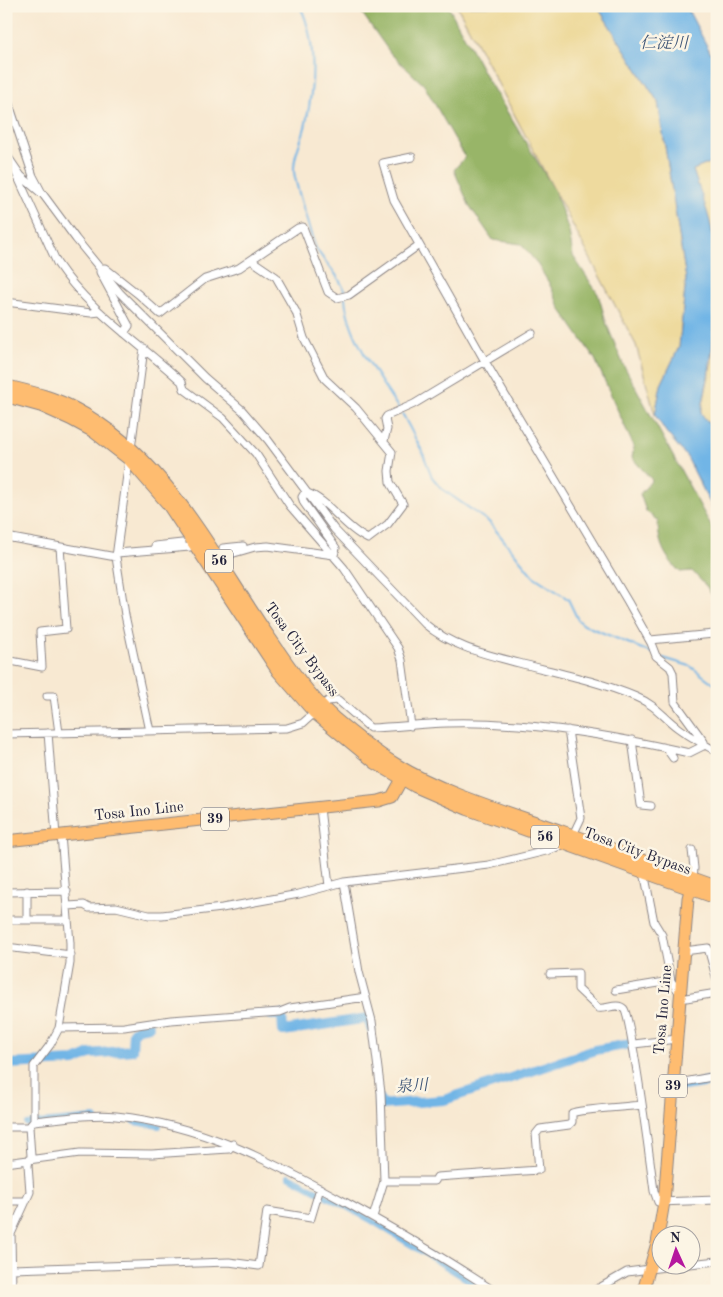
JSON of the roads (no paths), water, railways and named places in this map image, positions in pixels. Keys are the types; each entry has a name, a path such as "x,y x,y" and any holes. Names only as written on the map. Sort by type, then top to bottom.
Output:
{"highway":[{"name":"Tosa City Bypass","path":"6,386 43,395 74,408 99,423 130,453 168,504 278,671 376,764 405,775 468,809 569,839 691,884 717,898"},
{"name":"Tosa City Bypass","path":"6,396 42,406 71,419 153,468 220,553 318,709"},
{"name":"Tosa City Bypass","path":"569,839 644,872 691,884 717,887"}],"main road":[{"name":"Tosa Ino Line","path":"6,841 320,808 388,799 395,794 405,775"},
{"name":"Tosa Ino Line","path":"660,1224 664,1202 691,884"},
{"name":"Tosa Ino Line","path":"643,1291 650,1269"}],"street":[{"path":"6,95 20,144 42,193"},
{"path":"6,154 57,263 65,274 100,312 182,382 184,389 222,418 243,440 290,506 334,555 398,648 402,660 411,726"},
{"path":"412,157 383,163 394,200 486,363 650,640 655,653 670,667 673,673 675,702 705,745"},
{"path":"11,162 13,162 21,176 42,193 120,293 205,378 242,410 268,440 334,529 438,635 479,652 635,696 655,705 680,730 717,752"},
{"path":"100,268 105,268 160,314 205,279 239,268 298,228 303,228 328,292 337,298 346,296 419,245"},
{"path":"251,260 276,278 296,312 304,338 325,378 356,408 392,452 389,471 390,482 403,504 388,524 371,538 363,537 315,496 305,492"},
{"path":"100,268 100,272 129,326 124,332"},
{"path":"6,302 91,313 100,312"},
{"path":"384,441 386,435 385,419 387,416 414,404 486,363 532,333"},
{"path":"144,348 137,385 116,555 125,615 150,731"},
{"path":"305,492 302,497 304,503 336,548 334,555"},
{"path":"6,537 116,555 190,547 195,544"},
{"path":"138,552 166,544 182,543"},
{"path":"220,553 258,543 334,555"},
{"path":"220,553 268,546"},
{"path":"6,660 42,668 40,632 66,629 60,547"},
{"path":"650,640 714,634"},
{"path":"47,696 54,696 59,732"},
{"path":"6,734 287,728 303,723 328,701 338,700 370,728 448,723 568,730 632,740 689,753 705,745"},
{"path":"68,906 84,905 89,908 116,907 149,915 162,915 222,908 299,894 344,882 489,865 550,850 569,839 581,818 568,730"},
{"path":"12,1291 10,1234 30,1192 28,1165 30,1159 30,1124 36,1063 50,1045 59,1028 70,956 67,891 48,733"},
{"path":"632,740 641,805 651,806"},
{"path":"666,748 673,758"},
{"path":"320,808 329,886"},
{"path":"691,884 694,868 692,850"},
{"path":"644,872 654,922 662,935 671,981 680,997 717,993"},
{"path":"344,882 353,940 366,997 381,1094 384,1181 373,1217"},
{"path":"6,892 67,891"},
{"path":"27,892 27,920"},
{"path":"6,920 68,920"},
{"path":"6,947 70,956"},
{"path":"684,950 708,948 717,980"},
{"path":"550,974 578,973 578,989 598,1008 617,1006 623,1008 627,1014 634,1044 654,1191 658,1202 717,1200"},
{"path":"616,990 671,981"},
{"path":"59,1028 124,1027 171,1020 280,1012 290,1008 366,997"},
{"path":"634,1044 677,1039"},
{"path":"673,1084 717,1076"},
{"path":"384,1181 435,1180 437,1177 539,1170 536,1134 540,1129 569,1125 572,1122 572,1113 578,1110 594,1111 641,1105"},
{"path":"6,1127 116,1116 184,1129 231,1147 373,1217 494,1291"},
{"path":"6,1162 80,1153 152,1154 231,1147"},
{"path":"10,1264 229,1262 259,1266 267,1211 310,1218 319,1191"},
{"path":"6,1201 26,1202"},
{"path":"700,1263 717,1261"},
{"path":"594,1291 627,1272 650,1269"}],"water":[{"name":"仁淀川","path":"597,6 686,6 717,65 717,160 693,170 710,220 715,259 716,304 712,348 701,413 717,435 717,517 687,457 666,432 655,415 661,385 679,347 686,279 658,102"}],"waterway":[{"path":"300,6 309,34 312,79 305,129 295,159 294,171 316,248 340,281 345,293"},
{"path":"345,297 351,326 365,356 399,409"},
{"path":"402,413 422,451 432,477 442,489 489,522 533,576 568,599 578,620 584,625 652,653"},
{"path":"663,658 690,666 717,686"},
{"name":"泉川","path":"271,1015 282,1015 283,1031 368,1018 371,1029"},
{"name":"泉川","path":"6,1064 75,1061 90,1054 132,1050 133,1032 138,1028 149,1026"},
{"name":"泉川","path":"379,1098 380,1105 444,1100 595,1050 631,1044"},
{"name":"泉川","path":"683,1086 717,1081"},
{"path":"27,1124 95,1118"},
{"path":"134,1122 159,1126"},
{"path":"289,1176 369,1219 486,1291"}]}
